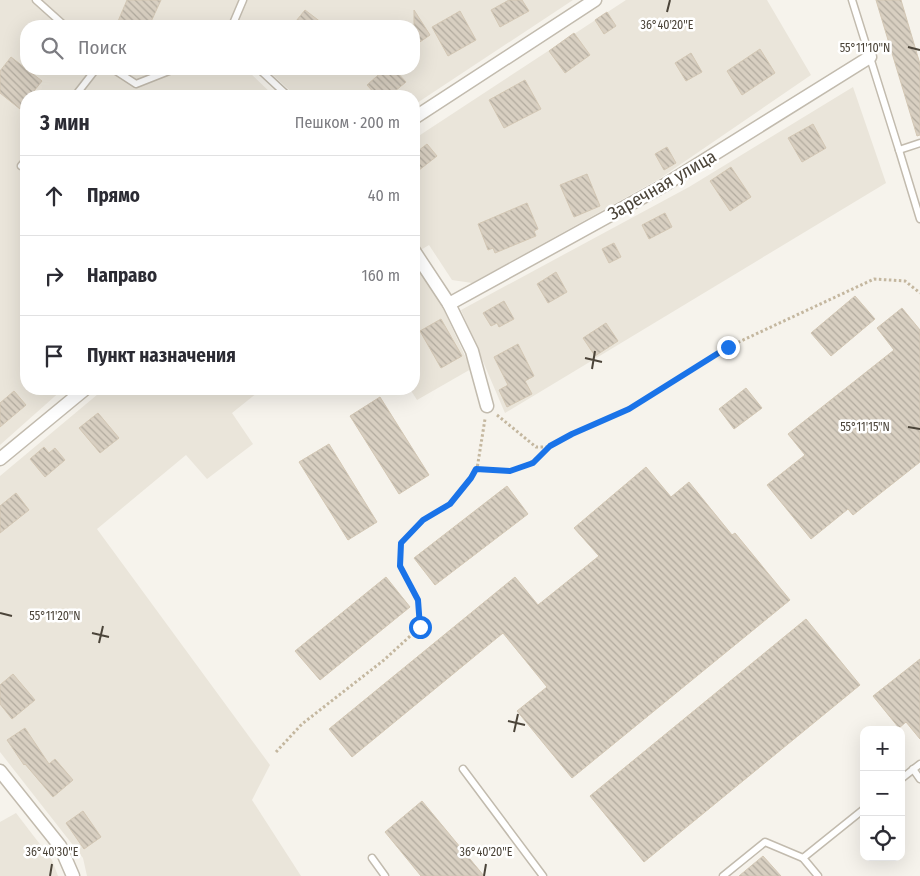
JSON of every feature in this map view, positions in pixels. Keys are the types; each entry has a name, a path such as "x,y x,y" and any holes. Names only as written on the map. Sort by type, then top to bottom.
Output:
{"street":[{"path":"420,114 595,0"},
{"name":"Заречная улица","path":"449,304 663,186 870,57"},
{"path":"420,260 449,304 472,351 487,406"},
{"path":"0,459 78,395"},
{"path":"0,771 60,846 73,876"}],"lane":[{"path":"36,0 58,20"},
{"path":"235,20 242,3 248,0"},
{"path":"852,0 920,219"},
{"path":"80,90 91,75"},
{"path":"122,75 136,84 159,75"},
{"path":"265,75 282,90"},
{"path":"899,150 920,144"},
{"path":"905,776 920,764"},
{"path":"464,769 544,876"},
{"path":"913,769 920,779"},
{"path":"803,858 860,812"},
{"path":"723,876 765,842 803,858 818,876"},
{"path":"372,858 385,876"}],"path":[{"path":"476,469 510,471 533,463 550,446 572,434 629,409 728,347 874,279 905,281 920,293"},
{"path":"487,406 536,447 550,446"},
{"path":"276,752 302,724 384,660 420,627 418,600 400,566 401,543 423,520 450,504 471,478 476,469 487,406"}],"shaded area":[{"path":"0,0 573,0 420,101 420,90 289,90 273,75 420,75 420,20 20,20 20,75 252,75 268,90 20,90 20,395 56,395 0,445"},
{"path":"626,0 767,0 811,75 659,179 472,283 452,280 429,245 420,250 420,135"},
{"path":"853,87 886,183 505,413 461,310 689,187"},
{"path":"420,271 442,306 471,369 417,400 414,395 420,395"},
{"path":"97,395 254,395 232,413 253,444 207,479 186,455 97,529 270,765 252,800 301,876 87,876 83,858 0,752 0,476"},
{"path":"16,813 52,860 58,876 0,876 0,822"}],"building":[{"path":"127,0 161,0 152,20 119,20"},
{"path":"509,0 522,0 529,11 500,27 491,10"},
{"path":"876,0 901,0 920,64 920,135 917,136"},
{"path":"305,10 318,20 297,20"},
{"path":"414,10 430,35 420,42 420,20 414,20"},
{"path":"460,11 476,40 448,56 432,27"},
{"path":"607,12 616,26 604,34 595,20"},
{"path":"574,33 590,55 565,73 549,51"},
{"path":"760,49 775,73 742,95 727,71"},
{"path":"691,53 702,72 686,81 675,63"},
{"path":"11,57 20,64 20,75 34,75 42,81 35,90 20,90 20,109 0,93 0,71"},
{"path":"378,75 400,75 406,82 396,90 372,90 367,85"},
{"path":"525,80 541,109 504,128 489,100"},
{"path":"813,124 826,148 802,162 788,138"},
{"path":"427,144 437,156 420,169 420,149"},
{"path":"667,147 676,163 664,170 655,154"},
{"path":"731,167 751,197 730,211 710,181"},
{"path":"587,174 600,206 574,217 560,185"},
{"path":"527,203 538,229 534,231 536,236 495,253 493,248 488,250 478,224"},
{"path":"665,213 672,227 649,239 642,225"},
{"path":"614,243 621,257 609,263 602,249"},
{"path":"556,272 567,292 548,303 537,284"},
{"path":"855,296 875,319 831,356 811,333"},
{"path":"504,301 514,319 499,327 497,323 491,326 483,313"},
{"path":"902,308 920,330 920,462 853,515 848,509 811,539 767,485 805,455 788,434 894,350 877,328"},
{"path":"441,319 462,356 441,368 420,331"},
{"path":"606,323 618,341 595,356 583,338"},
{"path":"518,344 534,376 525,381 532,394 507,407 499,390 508,385 494,357"},
{"path":"746,388 762,408 734,429 719,409"},
{"path":"14,391 26,405 0,427 0,403"},
{"path":"380,397 429,475 399,494 350,416"},
{"path":"98,413 119,438 100,453 79,428"},
{"path":"329,444 377,522 348,540 299,462"},
{"path":"44,447 49,453 55,448 65,460 45,477 30,459"},
{"path":"646,467 671,497 689,482 732,535 735,533 790,600 572,778 517,711 547,687 503,633 352,757 329,729 515,577 538,605 599,556 574,528"},
{"path":"507,486 528,514 435,585 414,558"},
{"path":"16,493 29,510 0,533 0,506"},
{"path":"386,577 410,607 320,680 295,651"},
{"path":"806,619 860,685 644,862 590,796"},
{"path":"920,659 920,739 906,722 901,726 897,726 873,696"},
{"path":"13,674 35,700 12,719 0,704 0,685"},
{"path":"25,728 49,764 55,759 73,780 53,797 24,765 7,740"},
{"path":"422,801 484,876 421,876 385,832"},
{"path":"83,811 101,837 84,849 66,823"},
{"path":"763,856 781,876 739,876"}],"route":[{"path":"420,627 418,600 400,566 401,543 423,520 450,504 476,469 510,471 533,463 550,446 572,434 629,409 728,347"}]}
